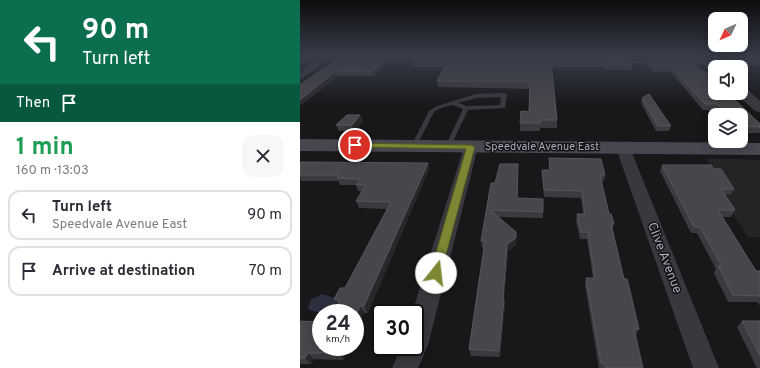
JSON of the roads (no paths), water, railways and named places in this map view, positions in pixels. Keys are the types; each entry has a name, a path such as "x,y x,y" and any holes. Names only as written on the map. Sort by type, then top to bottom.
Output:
{"main road":[{"name":"Speedvale Avenue East","path":"300,145 760,149"}],"street":[{"path":"748,97 760,108"},
{"path":"424,314 471,147"},
{"name":"Clive Avenue","path":"623,148 706,368"},
{"path":"405,368 410,356"}],"lane":[{"path":"414,146 432,111 439,107 476,96 504,95 503,107 466,108 453,103"},
{"path":"448,147 466,108"}],"water":[{"path":"322,294 338,299 336,304 312,304 312,311 308,309 311,299"}]}
